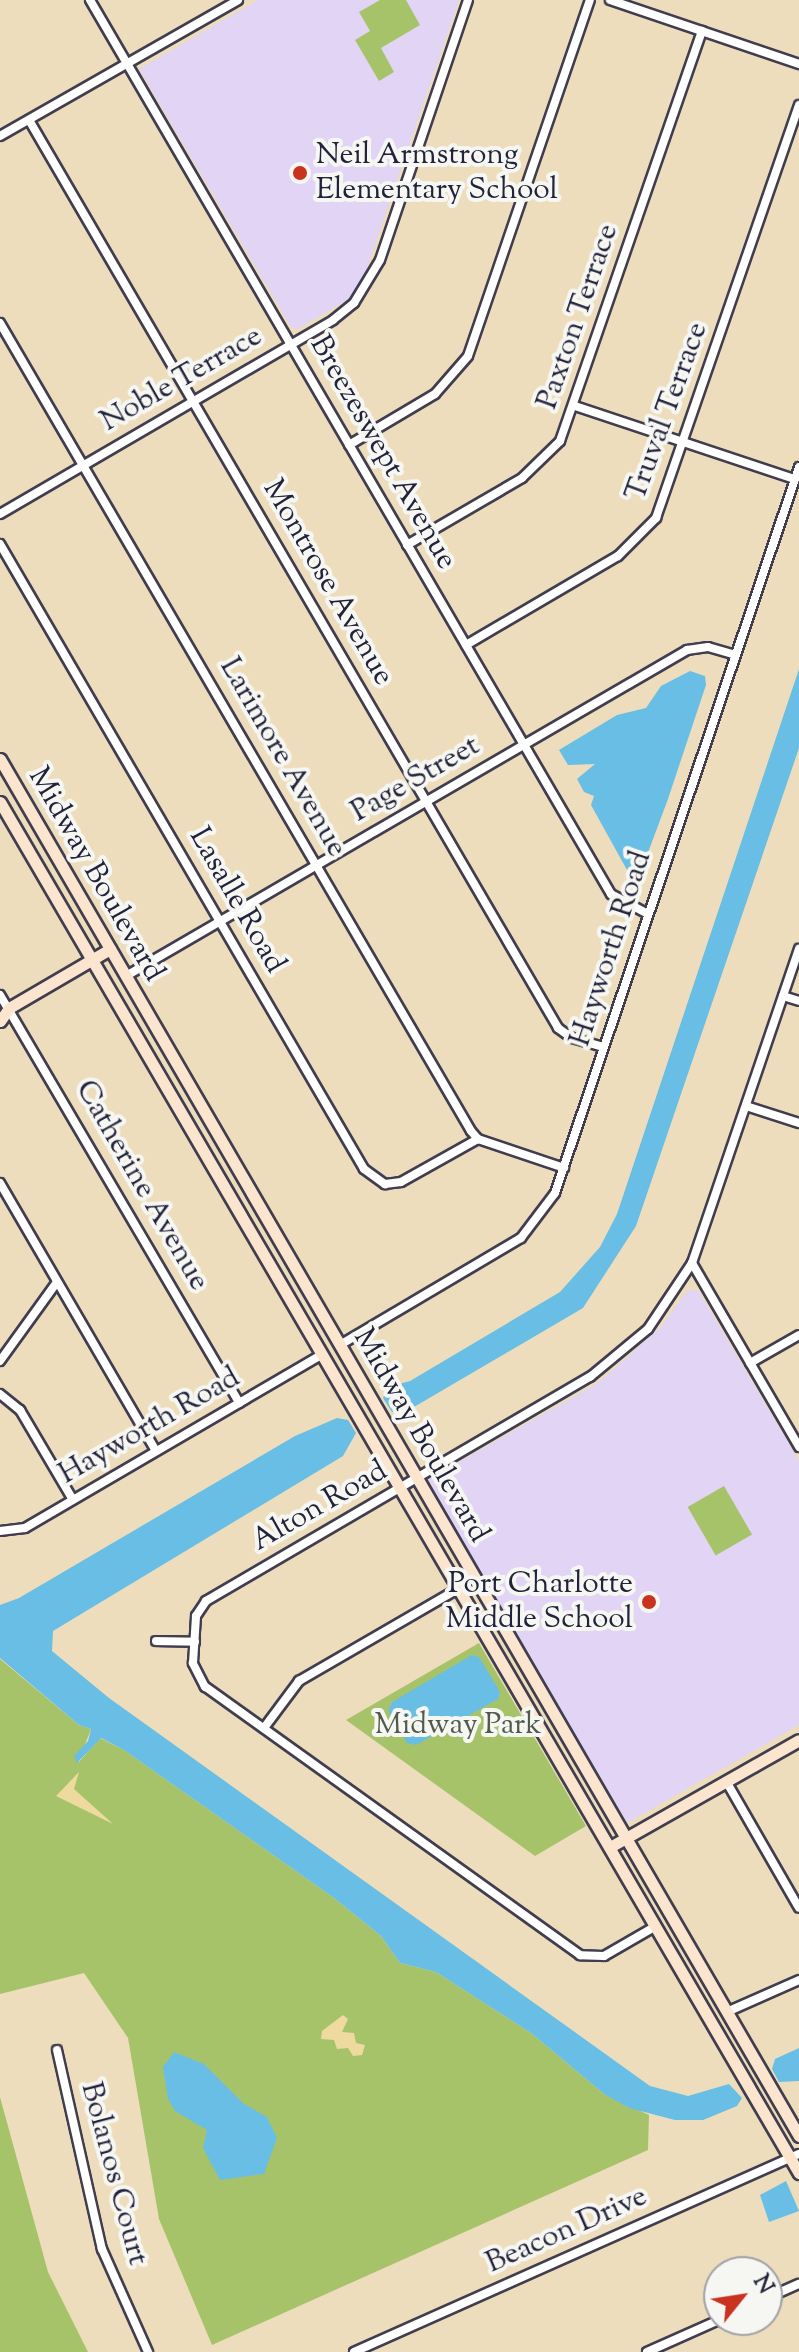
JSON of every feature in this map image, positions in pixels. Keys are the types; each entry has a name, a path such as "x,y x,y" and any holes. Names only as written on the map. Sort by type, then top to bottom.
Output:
{"street":[{"name":"Breezeswept Avenue","path":"90,0 611,894 648,914"},
{"path":"0,136 238,0"},
{"name":"Noble Terrace","path":"0,514 346,311 369,284 468,0"},
{"path":"349,445 435,394 468,356 590,0"},
{"path":"610,0 799,64"},
{"name":"Paxton Terrace","path":"407,545 535,468 560,441 575,406 702,31"},
{"name":"Truval Terrace","path":"466,645 636,543 662,507 799,105"},
{"name":"Montrose Avenue","path":"29,120 558,1028 572,1038 604,1047"},
{"name":"Larimore Avenue","path":"0,323 478,1139"},
{"path":"575,406 795,479"},
{"name":"Hayworth Road","path":"340,1345 521,1238 542,1216 564,1168 799,467"},
{"name":"Lasalle Road","path":"0,544 371,1177 385,1184 401,1182 478,1139"},
{"name":"Page Street","path":"126,976 687,650 708,647 736,655"},
{"name":"Midway Boulevard","path":"0,759 799,2136"},
{"name":"Midway Boulevard","path":"0,802 458,1589 795,2156 799,2173"},
{"path":"0,1021 9,1008 110,949"},
{"name":"Alton Road","path":"656,1926 604,1956 580,1955 205,1687 196,1676 196,1616 206,1601 615,1360 660,1315 692,1263 799,949"},
{"name":"Catherine Avenue","path":"0,995 239,1403"},
{"path":"783,996 799,1001"},
{"path":"746,1106 799,1123"},
{"path":"478,1139 564,1168"},
{"path":"1,1190 156,1451"},
{"path":"692,1263 799,1447"},
{"path":"0,1361 57,1282"},
{"path":"750,1363 799,1335"},
{"name":"Hayworth Road","path":"0,1531 25,1528 321,1355"},
{"path":"0,1394 20,1410 73,1500"},
{"path":"264,1728 299,1681 458,1589"},
{"path":"156,1641 195,1642"},
{"path":"610,1847 799,1740"},
{"path":"726,1781 799,1908"},
{"path":"729,2011 799,1980"},
{"name":"Bolanos Court","path":"57,2050 102,2249 148,2352"},
{"name":"Beacon Drive","path":"354,2352 795,2156"},
{"path":"647,2352 703,2327"}],"shaded area":[{"name":"Neil Armstrong Elementary School","path":"258,0 459,0 364,277 349,299 298,329 291,327 139,69"},
{"name":"Port Charlotte Middle School","path":"688,1290 698,1290 799,1461 799,1725 627,1823 427,1480 598,1383 659,1329"}],"green space":[{"path":"380,0 406,0 420,25 381,48 394,72 379,81 355,40 370,31 359,12"},
{"path":"724,1486 752,1534 716,1555 688,1507"},
{"name":"Midway Park","path":"479,1643 586,1826 535,1856 346,1720"},
{"path":"0,1659 79,1725 91,1729 78,1763 100,1738 124,1750 334,1898 381,1936 400,1963 436,1972 531,2033 604,2094 649,2115 648,2150 212,2345 159,2219 128,2038 84,1973 0,1994"},
{"path":"0,2097 48,2272 88,2352 0,2352"}],"sand":[{"path":"79,1772 74,1789 113,1824 56,1796"},
{"path":"343,2015 348,2019 342,2032 354,2033 356,2043 365,2045 362,2055 353,2056 348,2048 337,2049 334,2040 321,2039 322,2031"}],"water":[{"path":"799,669 799,748 636,1226 583,1308 402,1414 392,1412 383,1398 388,1387 410,1381 560,1292 600,1247 617,1214"},
{"path":"690,671 705,676 706,685 668,799 640,874 636,873 627,870 591,805 594,796 584,792 577,779 595,764 568,765 559,750 617,715 646,708 661,686"},
{"path":"337,1418 348,1420 356,1433 343,1456 53,1631 52,1651 109,1698 650,2086 688,2096 729,2084 742,2098 737,2106 703,2120 675,2120 629,2108 604,2094 531,2033 436,1972 400,1963 381,1936 334,1898 124,1750 101,1738 77,1763 74,1756 88,1741 91,1729 79,1725 0,1658 0,1605 19,1598 295,1436"},
{"path":"472,1655 479,1657 500,1692 498,1699 416,1745 407,1743 388,1711 392,1702"},
{"path":"799,2048 799,2081 779,2082 772,2069 775,2059"},
{"path":"174,2052 204,2064 244,2104 267,2117 277,2138 264,2174 220,2180 203,2148 207,2130 175,2111 168,2099 163,2067"},
{"path":"786,2181 799,2211 769,2222 760,2195"}],"place":[{"name":"Neil Armstrong Elementary School","path":"300,173"},
{"name":"Port Charlotte Middle School","path":"649,1602"}]}
